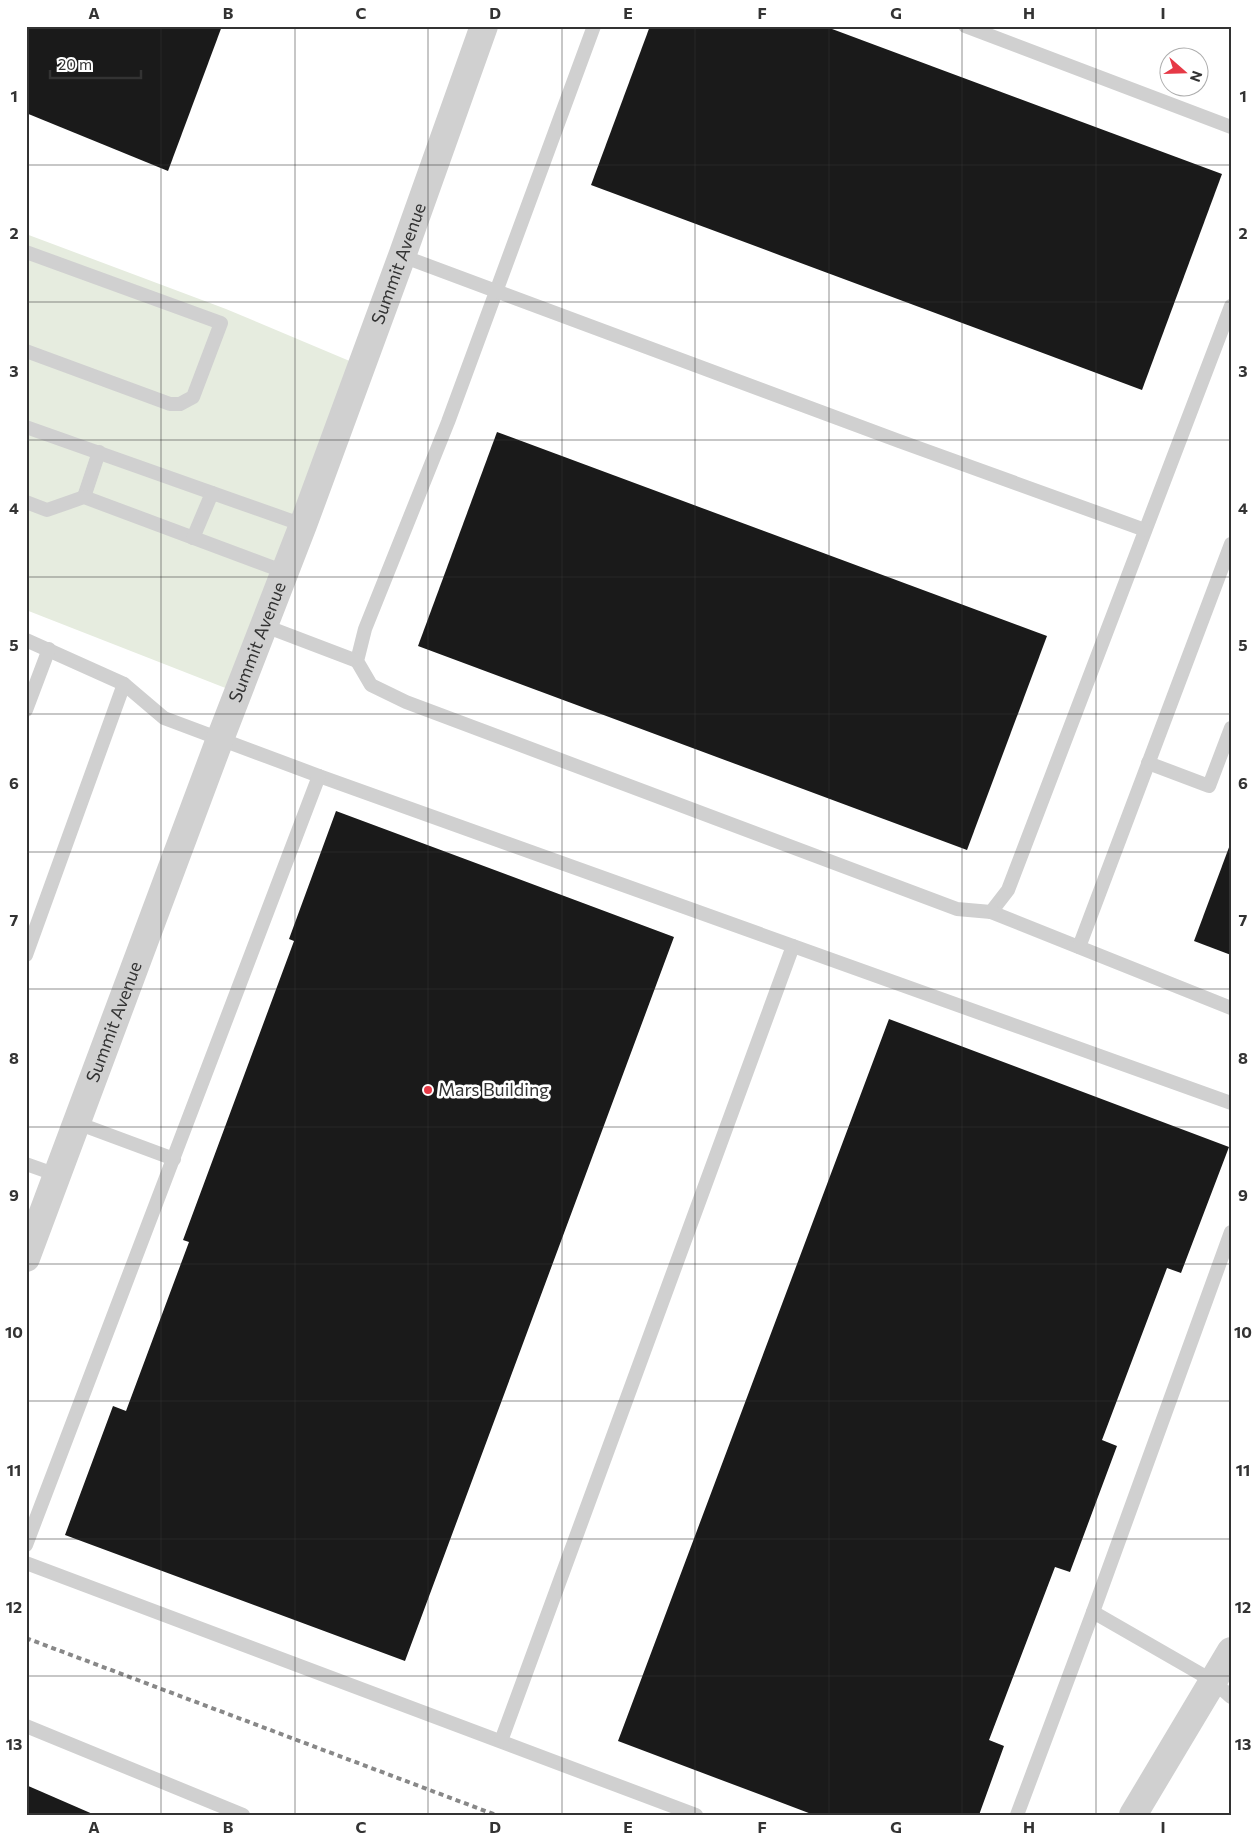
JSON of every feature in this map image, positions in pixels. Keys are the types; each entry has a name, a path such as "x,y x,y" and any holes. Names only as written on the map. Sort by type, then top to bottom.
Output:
{"street":[{"name":"Summit Avenue","path":"26,1258 220,740 303,525 484,26"},
{"path":"1133,1815 1222,1689 1231,1651"}],"lane":[{"path":"357,661 365,629 448,422 594,26"},
{"path":"965,26 1231,127"},
{"path":"26,252 221,323 193,397 180,404 170,404 26,351"},
{"path":"402,256 899,441 1145,530"},
{"path":"992,912 1008,890 1231,306"},
{"path":"26,426 303,525"},
{"path":"84,497 99,452"},
{"path":"193,538 212,492"},
{"path":"26,502 46,510 84,497 285,572"},
{"path":"1079,947 1231,544"},
{"path":"264,626 357,661 371,685 406,702 957,909 992,912 1231,1008"},
{"path":"26,640 124,684 164,718 220,740 1231,1102"},
{"path":"26,710 49,649"},
{"path":"26,956 124,684"},
{"path":"1148,763 1209,786 1231,728"},
{"path":"26,1545 319,776"},
{"path":"501,1741 793,946"},
{"path":"77,1123 174,1159"},
{"path":"26,1164 57,1175"},
{"path":"1017,1815 1231,1232"},
{"path":"26,1562 696,1815"},
{"path":"1093,1612 1222,1689"},
{"path":"26,1726 243,1815"}],"shaded area":[{"path":"26,234 226,309 352,362 228,689 26,610"}],"building":[{"path":"26,26 222,26 168,171 26,113"},
{"path":"650,26 824,26 1222,174 1142,390 591,185"},
{"path":"497,432 1047,636 967,850 418,646"},
{"name":"Mars Building","path":"336,811 674,937 405,1661 65,1535 113,1406 126,1411 189,1242 183,1240 294,941 289,939"},
{"path":"1231,842 1231,955 1194,941"},
{"path":"889,1019 1229,1147 1181,1273 1167,1268 1102,1440 1117,1446 1070,1572 1055,1567 989,1740 1004,1746 979,1815 814,1815 618,1741"},
{"path":"26,1785 95,1815 26,1815"}],"railway":[{"path":"26,1638 496,1815"}],"place":[{"name":"Mars Building","path":"428,1090"}]}
